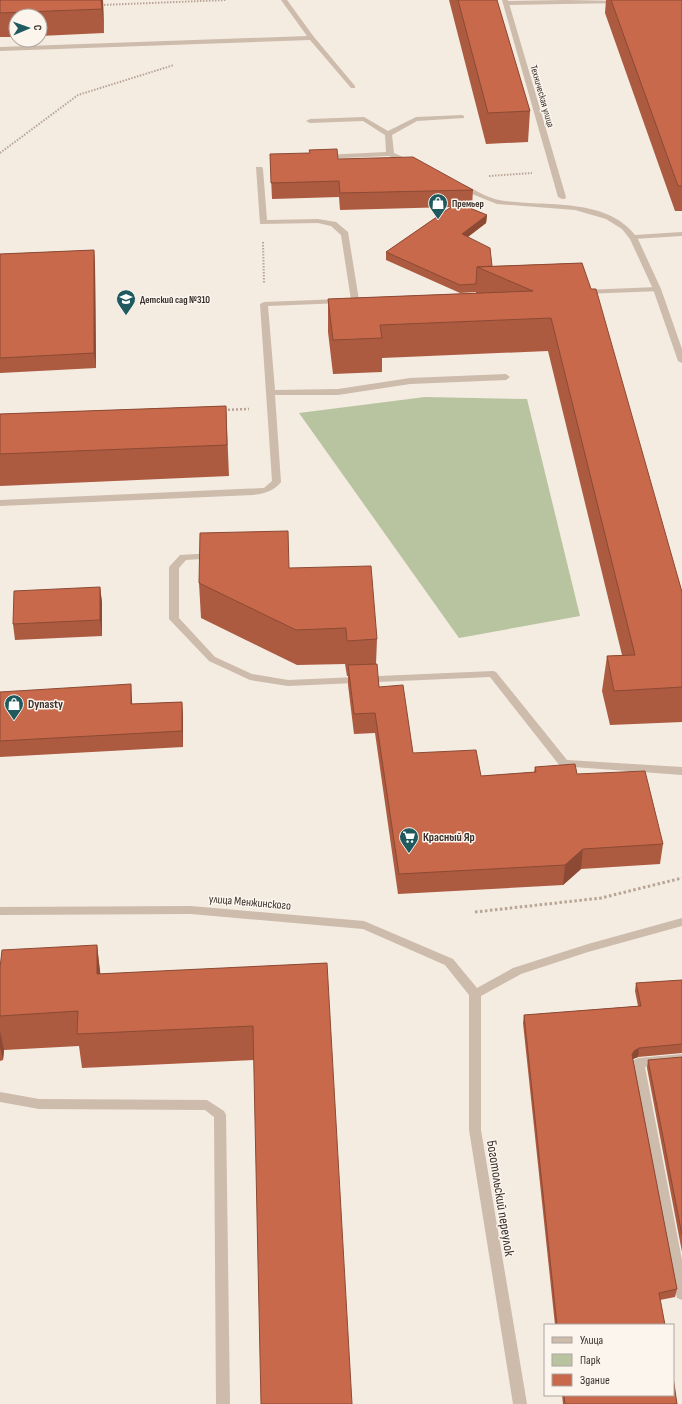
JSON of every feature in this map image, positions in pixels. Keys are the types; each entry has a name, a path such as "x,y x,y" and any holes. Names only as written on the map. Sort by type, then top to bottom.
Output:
{"street":[{"path":"284,0 312,38 354,87"},
{"path":"505,1 624,1"},
{"name":"Техническая улица","path":"505,1 562,197"},
{"path":"0,49 312,38"},
{"path":"388,134 416,119 462,117"},
{"path":"310,122 364,119 388,134"},
{"path":"388,134 390,154"},
{"path":"314,157 390,154 416,166"},
{"path":"0,503 253,492 267,490 277,482 264,304 359,300 345,234 334,224 318,221 263,222 259,169"},
{"path":"456,184 497,202 576,208 609,218 625,227 633,237 657,289 682,361"},
{"path":"633,237 682,234"},
{"path":"578,292 657,289"},
{"path":"270,393 338,392 410,381 506,377"},
{"path":"222,555 183,557 174,567 174,619 212,659 231,668 250,676 288,683 493,674 564,763 682,771"},
{"name":"улица Менжинского","path":"0,912 191,910 364,925 449,962 475,994"},
{"path":"475,994 517,971 588,948 682,922"},
{"name":"Боготольский переулок","path":"475,994 475,1130 520,1404"},
{"path":"682,1059 638,1063 682,1294"},
{"path":"0,1097 39,1104 207,1105 220,1115 223,1404"}],"path":[{"path":"101,5 226,0"},
{"path":"0,153 78,94 175,65"},
{"path":"487,176 554,172"},
{"path":"263,222 264,304"},
{"path":"217,410 272,408"},
{"path":"475,912 601,898 682,878"}],"green space":[{"path":"425,397 527,399 580,616 459,638 299,413"}],"building":[{"path":"0,0 101,0 102,9 48,11 48,8 8,8 8,13 0,13"},
{"path":"458,0 497,0 530,111 488,113"},
{"path":"611,0 682,0 682,186 678,186"},
{"path":"337,149 338,159 413,157 473,190 340,193 339,181 271,183 270,154 310,153 309,150"},
{"path":"457,203 487,215 462,234 490,248 492,266 477,267 476,284 460,285 386,252"},
{"path":"94,250 94,353 0,358 0,254"},
{"path":"582,263 591,289 596,289 682,592 682,687 614,691 607,656 635,655 551,318 380,325 382,338 333,340 328,299 533,291 477,267"},
{"path":"226,406 227,445 0,454 0,414"},
{"path":"288,531 289,568 371,566 377,639 347,641 346,628 296,630 199,583 200,533"},
{"path":"100,587 100,620 13,624 14,591"},
{"path":"377,664 379,687 403,685 413,753 476,750 481,776 536,772 535,767 575,764 577,774 645,771 663,844 583,849 565,865 399,874 375,713 354,714 348,665"},
{"path":"131,684 131,704 182,702 182,731 0,741 0,692"},
{"path":"97,945 97,974 327,963 352,1404 261,1404 253,1026 77,1034 78,1011 0,1016 0,968 2,950"},
{"path":"682,980 682,1044 639,1048 634,1051 632,1055 677,1289 659,1293 665,1324 557,1324 524,1015 641,1006 636,983"},
{"path":"682,1057 682,1235 648,1060"},
{"path":"674,1384 677,1404 565,1404 564,1396 674,1396"}],"place":[{"name":"Премьер","path":"438,220"},
{"name":"Детский сад №310","path":"126,316"},
{"name":"Dynasty","path":"14,721"},
{"name":"Красный Яр","path":"409,854"}]}
